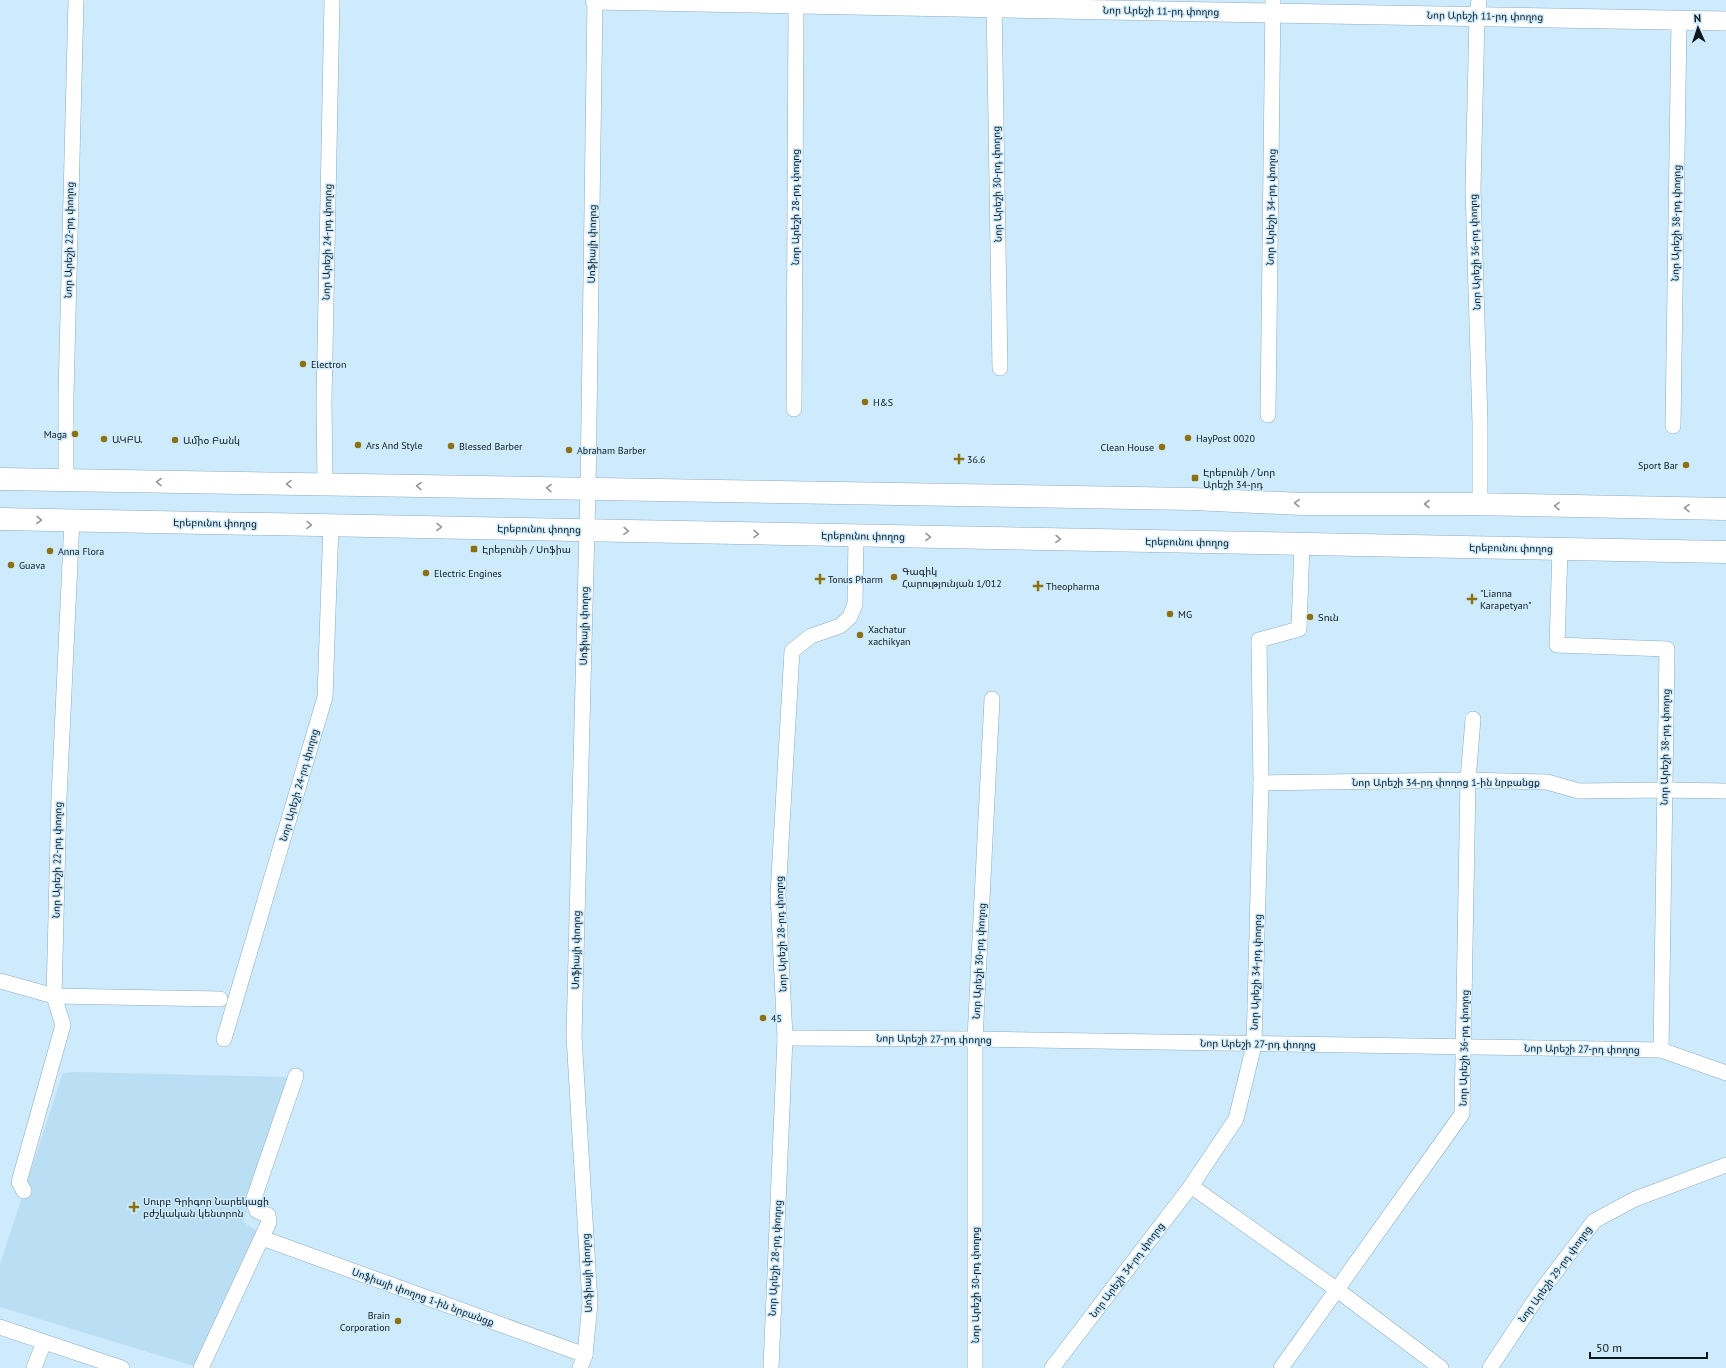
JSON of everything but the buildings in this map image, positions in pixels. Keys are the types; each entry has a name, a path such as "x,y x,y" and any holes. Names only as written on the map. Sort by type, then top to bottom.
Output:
{"main road":[{"path":"0,479 1186,499 1301,504 1480,504 1726,509"},
{"name":"Էրեբունու փողոց","path":"0,519 1726,552"}],"street":[{"name":"Նոր Արեշի 22-րդ փողոց","path":"66,480 66,387 76,0"},
{"name":"Նոր Արեշի 24-րդ փողոց","path":"325,484 324,400 332,0"},
{"name":"Նոր Արեշի 11-րդ փողոց","path":"595,0 796,6 994,5 1478,8 1679,20 1726,21"},
{"name":"Սոֆիայի փողոց","path":"582,1362 590,1303 574,1036 588,489 595,0"},
{"name":"Նոր Արեշի 30-րդ փողոց","path":"994,5 1000,368"},
{"name":"Նոր Արեշի 28-րդ փողոց","path":"794,409 796,6"},
{"name":"Նոր Արեշի 34-րդ փողոց","path":"1268,415 1273,6"},
{"name":"Նոր Արեշի 36-րդ փողոց","path":"1478,8 1473,189 1480,422 1480,504"},
{"name":"Նոր Արեշի 38-րդ փողոց","path":"1674,426 1679,20"},
{"name":"Նոր Արեշի 22-րդ փողոց","path":"24,1191 19,1182 63,1025 54,996 59,798 72,520"},
{"name":"Նոր Արեշի 24-րդ փողոց","path":"224,1039 325,697 331,525"},
{"name":"Նոր Արեշի 28-րդ փողոց","path":"771,1368 785,1038 778,895 792,651 811,636 840,626 850,617 855,604 856,536"},
{"name":"Նոր Արեշի 34-րդ փողոց","path":"1052,1368 1191,1186 1236,1119 1254,1045 1261,784 1259,640 1299,629 1302,544"},
{"name":"Նոր Արեշի 38-րդ փողոց","path":"1560,549 1557,644 1667,649 1661,1050"},
{"name":"Նոր Արեշի 30-րդ փողոց","path":"974,1368 975,1039 992,699"},
{"name":"Նոր Արեշի 36-րդ փողոց","path":"1281,1368 1462,1114 1468,780 1473,719"},
{"name":"Նոր Արեշի 34-րդ փողոց 1-ին նրբանցք","path":"1261,784 1468,780 1547,782 1579,792 1664,790 1726,791"},
{"path":"0,981 54,996 220,998"},
{"name":"Նոր Արեշի 27-րդ փողոց","path":"785,1038 975,1039 1254,1045 1464,1046 1661,1050 1726,1073"},
{"path":"201,1368 262,1238 269,1219 268,1215 257,1211 253,1201 296,1076"},
{"name":"Նոր Արեշի 29-րդ փողոց","path":"1490,1368 1541,1291 1594,1221 1635,1199 1726,1165"},
{"path":"1191,1186 1336,1289 1441,1368"},
{"name":"Սոֆիայի փողոց 1-ին նրբանցք","path":"262,1238 582,1362"},
{"path":"0,1327 114,1367"},
{"path":"34,1368 44,1342"}],"shaded area":[{"name":"Սուրբ Գրիգոր Նարեկացի բժշկական կենտրոն","path":"75,1072 291,1077 243,1222 259,1232 194,1366 0,1307 0,1264 63,1073"}],"place":[{"name":"Electron","path":"303,364"},
{"name":"H&S","path":"865,402"},
{"name":"Maga","path":"75,434"},
{"name":"HayPost 0020","path":"1188,438"},
{"name":"ԱԿԲԱ","path":"104,439"},
{"name":"Ամիօ Բանկ","path":"175,440"},
{"name":"Ars And Style","path":"358,445"},
{"name":"Blessed Barber","path":"451,446"},
{"name":"Clean House","path":"1162,447"},
{"name":"Abraham Barber","path":"569,450"},
{"name":"36.6","path":"959,459"},
{"name":"Sport Bar","path":"1686,465"},
{"name":"Էրեբունի / Նոր Արեշի 34-րդ","path":"1195,478"},
{"name":"Էրեբունի / Սոֆիա","path":"474,549"},
{"name":"Anna Flora","path":"50,551"},
{"name":"Guava","path":"11,565"},
{"name":"Electric Engines","path":"426,573"},
{"name":"Գագիկ Հարությունյան 1/012","path":"894,577"},
{"name":"Tonus Pharm","path":"820,579"},
{"name":"Theopharma","path":"1038,586"},
{"name":"\"Lianna Karapetyan\"","path":"1472,599"},
{"name":"MG","path":"1170,614"},
{"name":"Տուն","path":"1310,617"},
{"name":"Xachatur xachikyan","path":"860,635"},
{"name":"45","path":"763,1018"},
{"name":"Սուրբ Գրիգոր Նարեկացի բժշկական կենտրոն","path":"134,1207"},
{"name":"Brain Corporation","path":"398,1321"}]}
